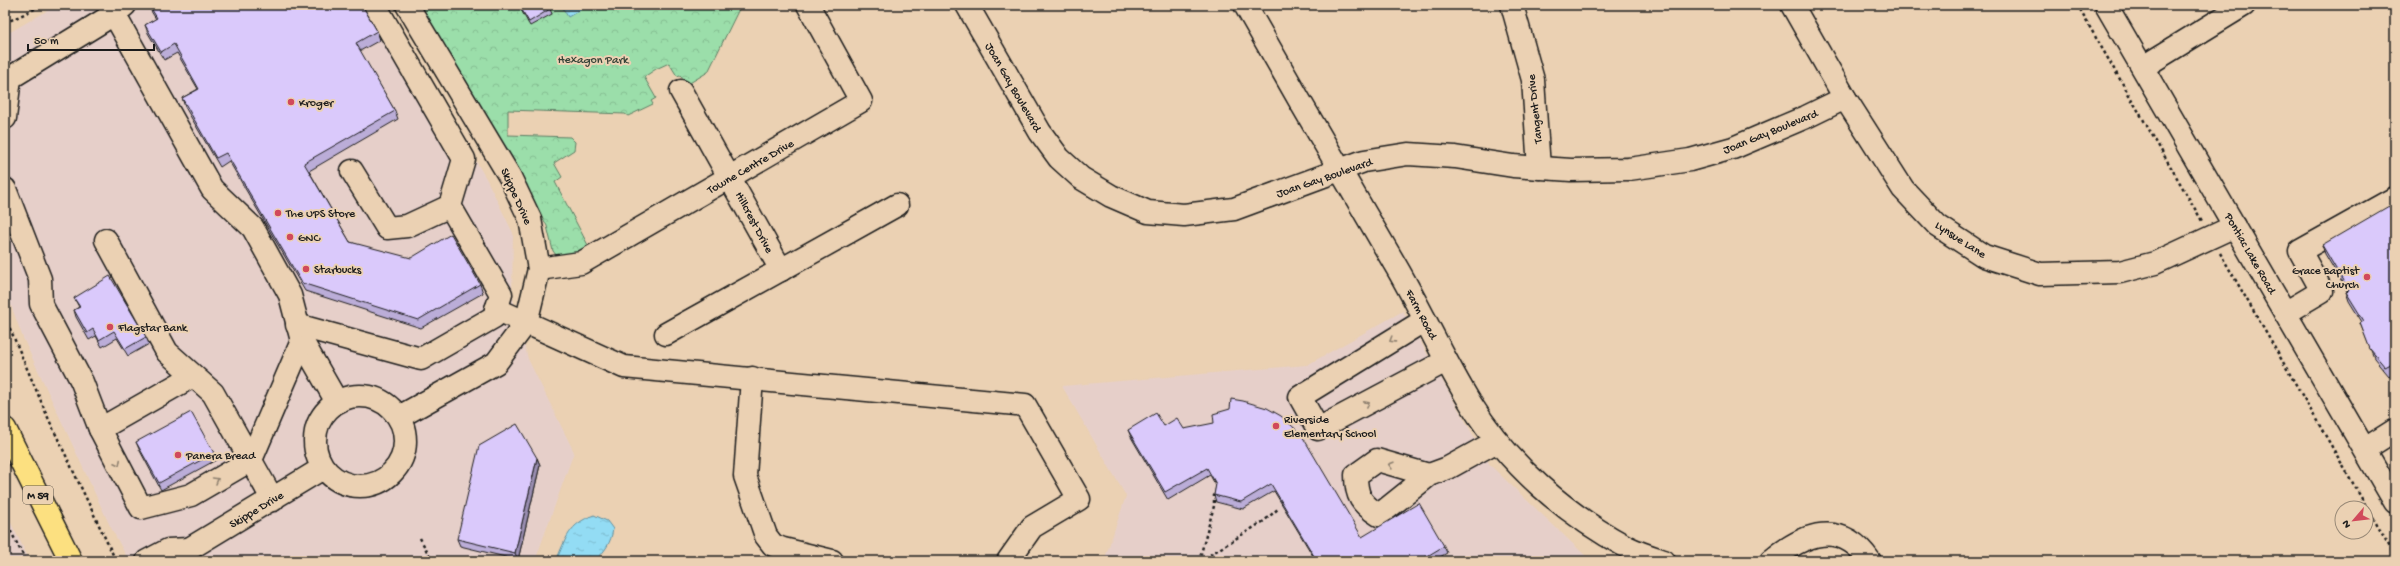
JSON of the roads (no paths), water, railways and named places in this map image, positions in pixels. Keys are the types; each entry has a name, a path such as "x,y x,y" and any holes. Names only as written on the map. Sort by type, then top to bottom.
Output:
{"highway":[{"name":"M 59","path":"5,429 71,561"}],"street":[{"path":"375,5 464,159"},
{"name":"Skippe Drive","path":"399,418 496,363 526,323 539,269 530,218 510,177 407,5"},
{"name":"Towne Centre Drive","path":"539,269 581,263 861,101 808,5"},
{"name":"Joan Gay Boulevard","path":"967,5 1040,132 1059,158 1081,178 1111,196 1148,212 1184,215 1234,209 1364,161 1408,154 1455,157 1539,168 1572,170 1629,169 1690,160 1733,148 1806,117 1845,98"},
{"name":"Farm Road","path":"1245,5 1338,170 1401,275 1446,361 1472,405 1497,441 1512,460 1538,484 1630,555 1664,561"},
{"name":"Tangent Drive","path":"1512,5 1533,80 1539,168"},
{"name":"Lynsue Lane","path":"1792,5 1845,98 1903,189 1938,226 1984,256 2040,274 2120,272 2155,263 2235,226"},
{"name":"Pontiac Lake Road","path":"2106,5 2395,502"},
{"path":"2143,68 2244,5"},
{"path":"5,118 10,78 116,8 212,189 253,228 290,295 299,333 337,402"},
{"name":"Hillcrest Drive","path":"681,91 731,176 781,270"},
{"path":"299,333 420,359 494,317 501,294 450,206 464,159 491,143"},
{"path":"352,171 387,228 407,226 450,206"},
{"path":"5,189 40,279 41,304 82,382 100,429 141,508 191,495 251,460 299,333"},
{"path":"2285,313 2322,291 2300,252 2395,198"},
{"path":"666,334 896,205"},
{"path":"106,240 167,352 213,393 273,500"},
{"path":"496,309 624,367 1025,405 1079,499 1032,527 1008,561"},
{"path":"1425,320 1300,397 1318,429 1446,361"},
{"path":"100,429 193,376"},
{"path":"752,378 745,476 766,536 773,545 783,549 832,561"},
{"path":"360,395 375,398 389,405 399,418 404,431 405,445 402,459 394,471 383,480 370,485 355,486 342,482 323,468 315,448 315,433 320,418 337,402 344,398 360,395"},
{"path":"2364,449 2395,430"},
{"path":"1429,475 1448,468 1497,441"},
{"name":"Skippe Drive","path":"147,561 168,550 184,555 323,468"},
{"path":"1771,561 1795,543 1821,533 1846,538 1870,561"}],"water":[{"path":"561,5 584,5 585,7 568,17"},
{"path":"594,515 607,521 613,529 609,543 602,554 595,561 556,561 569,533 579,523"}],"place":[{"name":"Kroger","path":"291,102"},
{"name":"The UPS Store","path":"278,213"},
{"name":"GNC","path":"290,237"},
{"name":"Starbucks","path":"306,269"},
{"name":"Grace Baptist Church","path":"2367,277"},
{"name":"Flagstar Bank","path":"110,327"},
{"name":"Riverside Elementary School","path":"1276,426"},
{"name":"Panera Bread","path":"178,455"}],"park label":[{"name":"Hexagon Park","path":"593,59"}]}
